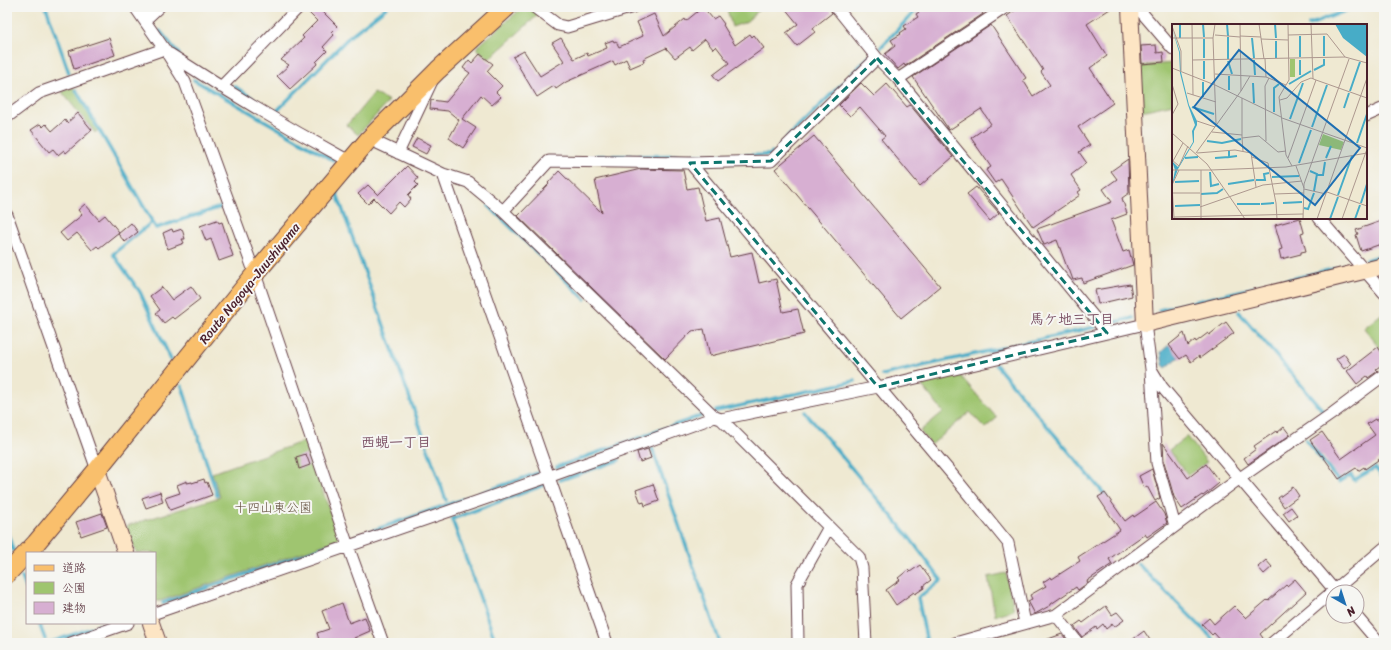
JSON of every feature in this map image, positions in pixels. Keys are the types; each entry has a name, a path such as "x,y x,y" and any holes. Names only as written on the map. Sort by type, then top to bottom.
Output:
{"main road":[{"name":"Route Nagoya-Juushiyama","path":"28,552 97,470 255,274 368,139 438,70 508,7"},
{"name":"Route Nagoya-Juushiyama","path":"7,574 26,554"}],"street":[{"path":"134,7 145,20 185,82 255,274 382,643"},
{"path":"145,20 159,7"},
{"path":"221,88 299,7"},
{"path":"534,7 558,25 567,27 633,7"},
{"path":"836,7 878,58 898,79 1107,333"},
{"path":"898,79 1006,7"},
{"path":"1130,7 1145,324 1151,369 1157,463 1175,526"},
{"path":"1137,7 1172,48"},
{"path":"166,51 221,88 349,161"},
{"path":"7,117 39,93 166,51"},
{"path":"504,211 549,161 690,163 772,161 878,58"},
{"path":"398,153 438,70"},
{"path":"1367,116 1384,108"},
{"path":"368,139 443,174 468,182 504,211 829,527 859,558 862,568 866,643"},
{"path":"690,163 951,473 1008,543 1025,623"},
{"path":"443,174 607,643"},
{"path":"7,215 126,552"},
{"path":"1321,219 1384,293"},
{"path":"156,613 718,418 878,386 1145,324 1384,266"},
{"path":"1151,369 1162,387 1329,584"},
{"path":"955,643 1056,615 1240,478 1333,413 1384,375"},
{"path":"798,643 796,584 829,527"},
{"path":"1343,584 1384,548"},
{"path":"1272,643 1325,599"},
{"path":"1056,615 1078,643"},
{"path":"71,643 125,624"},
{"path":"151,624 158,643"},
{"path":"1363,624 1379,643"}],"highlighted area":[{"path":"877,58 1107,333 878,387 690,163 771,161"}],"green space":[{"path":"523,7 530,7 539,14 489,59 476,48"},
{"path":"728,7 758,7 760,9 746,22 732,27 727,9"},
{"path":"1172,63 1172,104 1141,111 1139,66"},
{"path":"73,87 98,130 95,133 62,92"},
{"path":"374,93 389,101 358,135 347,125"},
{"path":"1384,312 1384,353 1364,328"},
{"path":"959,374 997,418 985,428 970,412 931,445 920,431 943,412 920,383"},
{"path":"1187,436 1207,462 1188,475 1169,450"},
{"name":"十四山東公園","path":"305,441 339,537 338,540 160,601 156,601 156,552 136,552 126,526 220,497 212,473"},
{"path":"1006,573 1014,610 995,615 988,577"}],"water":[{"path":"1169,345 1179,357 1166,368 1163,365 1161,352"}],"building":[{"path":"313,7 318,7 337,26 331,32 334,35 323,47 327,51 316,62 317,64 290,89 277,76 289,65 281,60 304,38 302,36 317,21 308,12"},
{"path":"703,7 713,19 718,16 735,45 750,34 752,37 754,35 764,48 718,81 713,75 729,63 716,46 713,49 705,39 692,50 690,47 675,58 666,48 643,59 644,62 630,68 626,59 615,65 613,61 566,82 556,89 554,86 537,97 513,57 524,51 540,76 564,61 552,43 561,38 574,59 587,53 588,56 607,48 605,43 613,40 614,42 616,41 619,47 643,36 637,22 654,14 664,36"},
{"path":"784,7 829,7 832,13 813,28 815,32 797,46 786,33 798,24"},
{"path":"927,7 979,7 983,14 905,66 904,64 898,69 885,54 895,46 891,40 901,34 900,33 906,29 904,26 918,17 916,14"},
{"path":"1020,7 1113,7 1087,24 1107,56 1090,68 1113,103 1078,127 1090,145 1079,152 1086,162 1071,175 1081,190 1078,192 1080,195 1033,227 1001,179 995,183 986,170 991,167 971,138 991,124 981,109 949,130 913,77 991,25 1026,78 1023,80 1033,96 1050,85 1041,72 1043,70 1007,16"},
{"path":"109,38 115,55 74,69 69,51"},
{"path":"1156,45 1157,53 1163,52 1164,62 1142,64 1141,46"},
{"path":"480,54 493,64 487,71 502,86 496,92 501,97 492,105 481,95 462,119 476,128 463,148 449,138 459,120 448,111 430,109 431,100 446,102 470,73 463,68 469,60 472,63"},
{"path":"861,83 874,96 887,84 907,107 910,105 953,157 920,186 881,139 885,136 860,107 850,116 839,105"},
{"path":"78,113 92,130 66,153 64,150 58,155 53,149 49,152 31,130 40,124 43,127 46,124 52,131 65,120 67,123"},
{"path":"814,136 940,286 901,318 775,169"},
{"path":"417,138 431,145 426,154 412,147"},
{"path":"1128,159 1129,193 1122,198 1127,214 1111,220 1123,252 1129,250 1133,265 1083,283 1082,278 1073,280 1057,240 1044,245 1037,229 1112,202 1103,189 1117,179 1111,171"},
{"path":"407,166 418,178 415,182 418,185 408,195 411,199 404,207 399,202 389,213 374,198 368,204 358,194 368,185 378,195"},
{"path":"641,169 683,170 687,189 698,187 706,221 720,218 730,257 752,252 759,283 776,279 783,312 798,309 804,334 710,356 704,329 692,331 665,359 518,216 549,184 548,183 559,171 602,213 595,180"},
{"path":"976,187 999,213 990,221 967,194"},
{"path":"85,204 99,220 105,215 119,232 99,248 97,246 92,250 77,233 67,241 60,233 82,215 78,210"},
{"path":"1300,219 1304,232 1301,233 1306,251 1301,252 1301,254 1281,259 1279,250 1282,249 1275,225"},
{"path":"217,220 219,223 222,222 233,256 219,261 211,239 206,241 200,226"},
{"path":"1384,220 1384,243 1361,251 1356,230"},
{"path":"131,223 138,232 125,242 118,234"},
{"path":"172,229 173,232 182,229 185,239 182,239 184,243 168,249 163,233"},
{"path":"1130,284 1132,296 1098,304 1095,290"},
{"path":"191,286 200,299 174,319 172,317 164,323 156,313 160,310 150,296 162,287 172,300"},
{"path":"1226,322 1234,333 1200,358 1199,356 1191,362 1186,355 1180,359 1169,345 1184,333 1188,346 1195,340 1196,342 1208,333 1209,335"},
{"path":"1378,347 1384,356 1384,363 1376,369 1378,371 1368,378 1367,376 1357,384 1347,371"},
{"path":"1344,354 1351,364 1344,369 1336,359"},
{"path":"1384,415 1384,456 1365,469 1364,467 1358,471 1356,468 1339,479 1310,440 1322,432 1341,459 1375,435 1367,424 1375,419 1376,421"},
{"path":"1284,427 1290,435 1248,464 1244,458 1256,449 1254,446 1276,431 1277,433"},
{"path":"1163,443 1188,478 1206,464 1219,481 1217,483 1218,484 1203,496 1202,495 1182,509 1174,497 1164,462"},
{"path":"648,449 651,458 640,462 637,452"},
{"path":"306,454 310,465 299,469 296,457"},
{"path":"1152,469 1160,498 1155,501 1147,486 1144,488 1139,476"},
{"path":"204,479 205,483 207,482 212,495 170,510 165,498 180,493 177,485 187,481 187,483 192,483"},
{"path":"653,484 659,501 645,506 644,502 641,503 636,490"},
{"path":"1293,487 1299,496 1284,507 1278,498"},
{"path":"160,492 163,502 146,508 142,498"},
{"path":"1105,493 1125,521 1133,515 1134,517 1156,502 1164,514 1167,523 1147,537 1145,534 1109,559 1112,564 1087,581 1088,583 1078,590 1076,587 1051,605 1035,614 1028,601 1032,599 1030,595 1046,586 1043,582 1051,577 1052,579 1080,561 1078,557 1120,530 1098,497"},
{"path":"1291,507 1297,515 1289,521 1283,513"},
{"path":"102,513 107,527 81,536 76,522"},
{"path":"1266,560 1272,567 1264,574 1258,567"},
{"path":"920,565 931,580 923,586 924,588 915,594 914,592 896,605 886,590 900,580 898,578 908,570 910,572"},
{"path":"1295,579 1306,592 1260,634 1263,638 1258,643 1223,643 1214,633 1212,635 1202,624 1209,618 1214,624 1234,606 1246,618"},
{"path":"342,603 349,623 365,617 370,631 354,638 356,643 320,643 317,633 329,629 322,611"},
{"path":"1106,606 1112,615 1117,612 1124,620 1114,627 1112,624 1106,629 1103,624 1082,637 1074,626 1081,621 1083,623"},
{"path":"1144,631 1152,643 1128,643"},
{"path":"1062,634 1069,643 1040,643 1040,642"}],"waterway":[{"path":"46,7 69,73"},
{"path":"234,86 275,113 350,36 387,7"},
{"path":"881,47 919,7"},
{"path":"1312,24 1355,7"},
{"path":"160,31 179,54"},
{"path":"780,145 870,56"},
{"path":"194,80 333,160"},
{"path":"76,90 156,228 221,207"},
{"path":"596,156 770,155 772,152"},
{"path":"336,191 446,500"},
{"path":"489,206 585,299"},
{"path":"152,222 113,254 140,292 171,360"},
{"path":"1366,260 1384,254"},
{"path":"1159,310 1346,266"},
{"path":"1239,312 1324,412"},
{"path":"1111,323 1132,318"},
{"path":"882,375 1095,327"},
{"path":"996,365 1106,496"},
{"path":"716,411 855,381"},
{"path":"182,386 217,495"},
{"path":"557,467 703,415 701,410"},
{"path":"805,412 909,537 941,580 918,598 927,643"},
{"path":"1306,440 1339,482 1351,475 1354,480 1375,468 1384,479"},
{"path":"652,448 720,643"},
{"path":"560,480 619,460"},
{"path":"357,536 538,473"},
{"path":"496,643 452,519 544,485"},
{"path":"7,532 13,550"},
{"path":"163,603 336,543"},
{"path":"1138,564 1217,643"},
{"path":"22,577 26,587"},
{"path":"39,624 45,639"},
{"path":"49,643 103,624"}],"district":[{"name":"馬ケ地三丁目","path":"1072,319"},
{"name":"西蜆一丁目","path":"396,442"}]}
